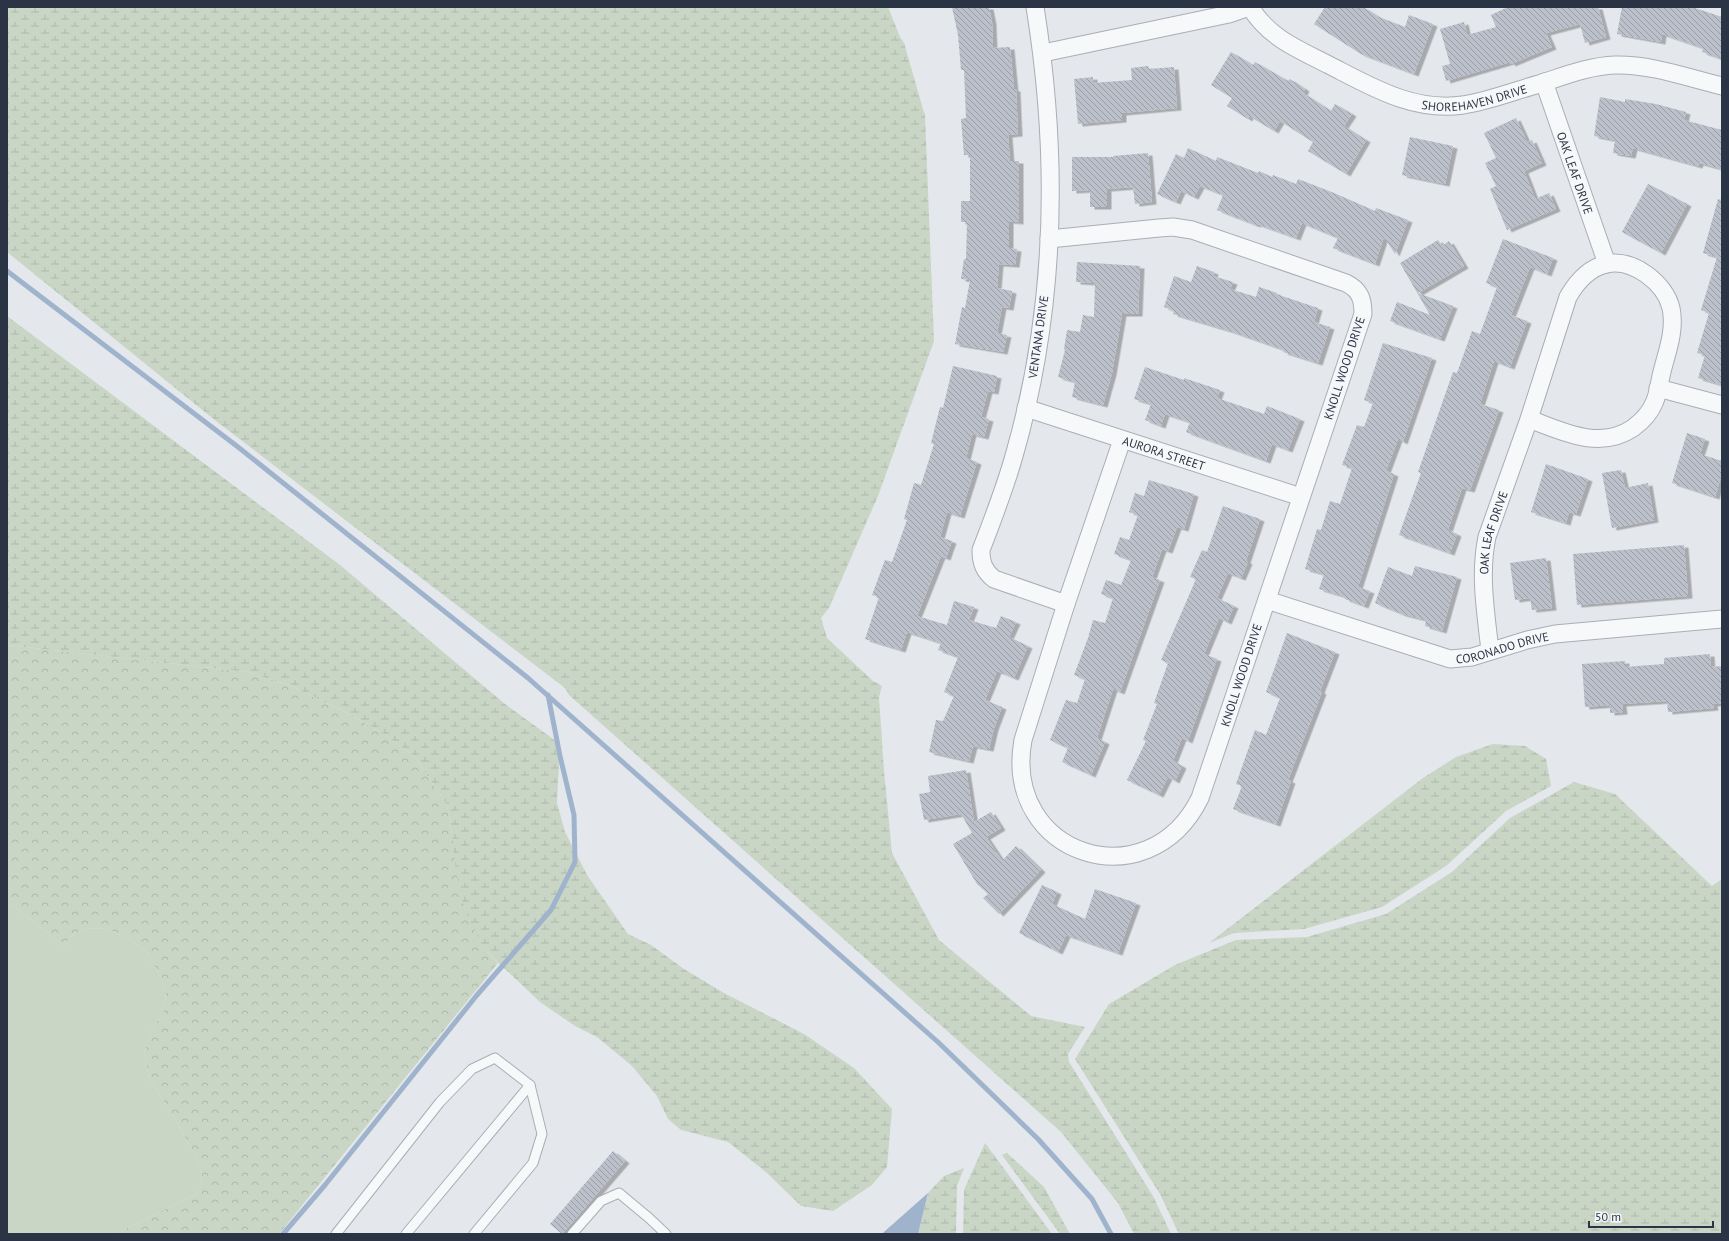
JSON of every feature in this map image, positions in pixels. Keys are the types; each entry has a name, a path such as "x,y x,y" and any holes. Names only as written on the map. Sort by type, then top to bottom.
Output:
{"street":[{"name":"VENTANA DRIVE","path":"1036,7 1048,100 1050,161 1049,239 1043,309 1036,362 1026,408 1014,456 981,550 981,558 985,570 994,579 1066,604"},
{"path":"1043,53 1229,14 1249,7"},
{"name":"SHOREHAVEN DRIVE","path":"1249,7 1262,23 1278,38 1379,91 1414,103 1438,106 1463,105 1586,69 1615,65 1634,66 1722,86"},
{"name":"OAK LEAF DRIVE","path":"1544,82 1607,264"},
{"name":"KNOLL WOOD DRIVE","path":"1049,239 1173,227 1192,230 1346,283 1354,287 1363,301 1363,314 1200,798 1194,811 1185,823 1163,843 1136,854 1121,856 1092,854 1064,842 1052,834 1033,811 1022,784 1020,754 1023,740 1066,604 1122,440"},
{"name":"OAK LEAF DRIVE","path":"1490,651 1482,577 1487,537 1529,419 1568,297 1574,287 1586,274 1607,264 1626,265 1643,272 1657,284 1668,299 1674,326 1655,402 1644,418 1628,431 1610,438 1601,439 1581,438 1529,419"},
{"path":"1658,388 1722,405"},
{"name":"AURORA STREET","path":"1026,408 1301,497"},
{"name":"CORONADO DRIVE","path":"1267,600 1444,658 1472,658 1527,640 1555,634 1722,619"}],"lane":[{"path":"336,1234 440,1102 472,1069 495,1058 530,1085 542,1134 533,1163 474,1234"},
{"path":"406,1234 530,1085"},
{"path":"572,1234 601,1201 619,1192 666,1234"}],"green space":[{"path":"7,7 888,7 900,37 904,43 925,116 934,341 878,496 829,608 821,618 827,638 873,681 882,686 879,697 892,853 939,940 1031,1016 1085,1027 1068,1054 1069,1062 1153,1196 1171,1234 1134,1234 1118,1203 1061,1132 569,695 565,688 216,421 7,252"},
{"path":"7,316 340,565 505,704 560,744 557,803 565,832 587,875 628,934 651,945 684,969 724,993 804,1034 854,1068 892,1109 887,1167 872,1185 833,1211 801,1206 767,1173 728,1142 681,1130 668,1119 657,1096 632,1066 597,1037 575,1026 540,1002 485,950 464,909 456,871 447,805 414,756 384,734 347,713 289,685 247,672 7,645"},
{"path":"7,645 247,672 289,685 347,713 384,734 414,756 447,805 452,834 485,950 498,963 279,1234 116,1234 197,1193 202,1185 201,1167 175,1119 149,1078 144,1053 152,1030 164,1011 166,993 161,978 147,952 129,939 108,929 85,928 70,937 64,946 7,901"},
{"path":"1493,744 1525,746 1546,759 1551,786 1506,811 1446,866 1382,907 1304,929 1234,933 1209,943 1423,778 1456,757"},
{"path":"1574,782 1615,794 1712,886 1722,879 1722,1234 1179,1234 1160,1194 1075,1059 1109,1004 1175,965 1236,940 1307,937 1386,914 1452,872 1510,818"},
{"path":"7,901 64,946 70,937 85,928 108,929 129,939 147,952 161,978 166,993 164,1011 152,1030 144,1053 149,1078 175,1119 201,1167 202,1185 197,1193 116,1234 7,1234"},
{"path":"985,1143 1052,1234 963,1234 964,1190"},
{"path":"1007,1153 1044,1187 1070,1234 1060,1234 1002,1155"},
{"path":"964,1168 957,1186 956,1234 918,1234 928,1193 944,1176"}],"water":[{"path":"928,1193 918,1234 882,1234 885,1231"}],"building":[{"path":"952,7 989,7 992,22 993,48 1010,47 1014,89 1016,89 1018,134 1008,135 1010,161 1019,161 1019,222 1009,221 1009,248 1017,249 1015,265 999,264 997,288 1012,291 1009,308 1002,307 997,333 1007,335 1003,352 955,344 962,307 965,308 970,280 961,279 964,259 966,259 967,222 961,222 961,201 970,201 970,155 964,155 961,119 966,118 964,70 961,70 958,35"},
{"path":"1325,7 1363,7 1379,17 1405,27 1409,15 1433,24 1414,74 1361,54 1314,24"},
{"path":"1508,7 1598,7 1606,37 1585,43 1580,24 1546,33 1552,47 1511,64 1510,62 1446,81 1442,66 1450,64 1440,29 1464,22 1467,35 1496,27 1491,15"},
{"path":"1622,7 1692,7 1722,17 1722,59 1702,52 1703,48 1662,34 1661,42 1617,34"},
{"path":"1231,52 1253,65 1255,62 1288,81 1290,79 1305,89 1303,93 1331,111 1335,104 1352,114 1344,126 1366,140 1346,174 1308,151 1313,142 1280,121 1274,131 1249,116 1248,119 1227,106 1232,98 1211,85"},
{"path":"1148,66 1149,69 1174,67 1177,108 1122,113 1122,120 1078,124 1074,79 1093,77 1093,83 1132,80 1131,68"},
{"path":"1600,97 1625,102 1625,99 1656,104 1686,112 1684,120 1722,130 1722,169 1699,163 1698,166 1633,148 1631,156 1613,153 1615,140 1594,136"},
{"path":"1516,118 1527,142 1532,140 1542,163 1524,171 1535,199 1549,193 1556,209 1507,230 1490,189 1496,186 1485,163 1496,158 1484,133"},
{"path":"1410,137 1453,146 1445,184 1402,175"},
{"path":"1188,148 1216,161 1217,157 1258,173 1259,171 1272,177 1273,175 1296,184 1298,179 1375,211 1376,208 1408,220 1395,254 1384,237 1375,264 1333,248 1338,238 1302,223 1296,238 1257,224 1256,225 1217,210 1223,195 1200,186 1194,197 1181,191 1176,202 1157,194 1176,154 1184,158"},
{"path":"1148,153 1152,202 1135,204 1133,187 1107,189 1107,207 1090,207 1090,190 1072,191 1072,157 1113,157"},
{"path":"1648,184 1687,204 1661,253 1622,232"},
{"path":"1718,199 1722,200 1722,385 1698,378 1705,355 1697,353 1709,313 1701,310 1717,257 1703,253"},
{"path":"1503,239 1553,258 1547,274 1530,267 1511,315 1527,321 1510,367 1494,361 1480,404 1499,410 1470,490 1462,488 1448,530 1457,534 1450,553 1399,535 1421,473 1418,472 1453,372 1457,373 1472,331 1480,334 1497,287 1486,283"},
{"path":"1438,240 1442,246 1449,241 1464,266 1418,293 1453,306 1440,339 1390,321 1397,302 1430,315 1400,263"},
{"path":"1077,262 1140,266 1138,314 1122,314 1112,373 1103,405 1072,397 1075,382 1058,377 1065,350 1067,330 1080,332 1083,315 1094,317 1095,283 1076,282"},
{"path":"1197,266 1214,272 1213,276 1233,282 1230,289 1256,297 1259,287 1318,308 1314,322 1330,327 1318,363 1283,352 1284,350 1230,331 1173,314 1174,311 1164,307 1174,276 1191,282"},
{"path":"1383,343 1432,358 1403,442 1398,439 1386,471 1394,474 1358,587 1370,591 1364,606 1345,599 1346,597 1319,589 1324,574 1305,569 1317,529 1321,530 1330,501 1340,504 1352,468 1342,465 1357,425 1364,427 1373,403 1364,400"},
{"path":"953,366 997,376 994,392 988,391 981,417 989,419 984,437 972,434 966,458 977,462 960,516 947,512 940,537 952,541 946,558 941,556 917,616 947,625 954,601 974,607 969,620 996,628 1001,616 1016,622 1009,637 1028,646 1014,678 997,671 985,700 1002,707 994,728 989,749 973,746 969,761 929,752 936,720 943,721 954,696 944,692 958,657 938,650 941,643 907,632 901,650 865,639 879,597 872,595 885,560 892,562 907,520 904,519 914,483 921,485 934,444 931,443 940,407 943,408"},
{"path":"1145,367 1220,390 1217,398 1264,414 1267,406 1300,419 1288,450 1272,444 1266,461 1186,432 1190,422 1165,414 1161,426 1145,420 1151,404 1134,399"},
{"path":"1687,433 1705,439 1700,454 1722,461 1722,474 1715,497 1672,483"},
{"path":"1546,464 1588,479 1576,514 1569,512 1566,523 1531,512"},
{"path":"1621,470 1625,488 1648,483 1654,520 1612,528 1602,473"},
{"path":"1149,480 1194,494 1184,529 1177,527 1168,551 1162,549 1152,577 1160,580 1120,692 1113,689 1097,738 1105,742 1091,775 1062,762 1068,748 1050,740 1066,700 1077,703 1085,679 1074,675 1093,620 1105,623 1113,598 1101,594 1106,580 1121,585 1131,560 1114,554 1120,537 1129,540 1138,515 1129,512 1135,493 1144,496"},
{"path":"1223,506 1260,519 1246,561 1248,562 1241,578 1228,573 1217,598 1234,606 1227,622 1219,618 1204,654 1217,659 1188,741 1182,738 1173,761 1182,766 1175,781 1168,777 1159,795 1127,780 1146,741 1143,740 1157,704 1154,703 1168,663 1161,660 1196,579 1190,577 1202,550 1207,552"},
{"path":"1684,545 1688,596 1577,605 1573,554"},
{"path":"1546,558 1552,608 1532,610 1530,598 1515,600 1510,563"},
{"path":"1415,566 1457,577 1442,631 1425,626 1426,620 1402,614 1375,603 1388,567 1412,576"},
{"path":"1287,633 1335,652 1320,691 1322,692 1288,780 1291,781 1276,824 1233,809 1242,786 1236,784 1255,730 1266,735 1280,698 1266,692"},
{"path":"1710,654 1711,667 1722,666 1722,703 1713,704 1714,708 1668,712 1667,701 1622,704 1623,712 1610,713 1610,705 1585,707 1582,664 1625,661 1625,667 1664,664 1664,658"},
{"path":"966,770 974,822 991,812 1001,828 986,837 1002,861 1016,846 1041,870 999,914 983,898 988,894 977,884 953,844 972,833 961,814 924,820 919,794 930,792 928,776"},
{"path":"1042,885 1057,892 1052,904 1085,919 1095,889 1136,903 1118,953 1066,935 1058,952 1019,933"},
{"path":"613,1151 625,1161 562,1234 550,1224"}],"waterway":[{"path":"7,271 238,447 528,678 939,1043 1038,1139 1092,1199 1111,1234"},
{"path":"283,1234 325,1185 477,995 551,910 575,862 574,815 548,695"}]}
